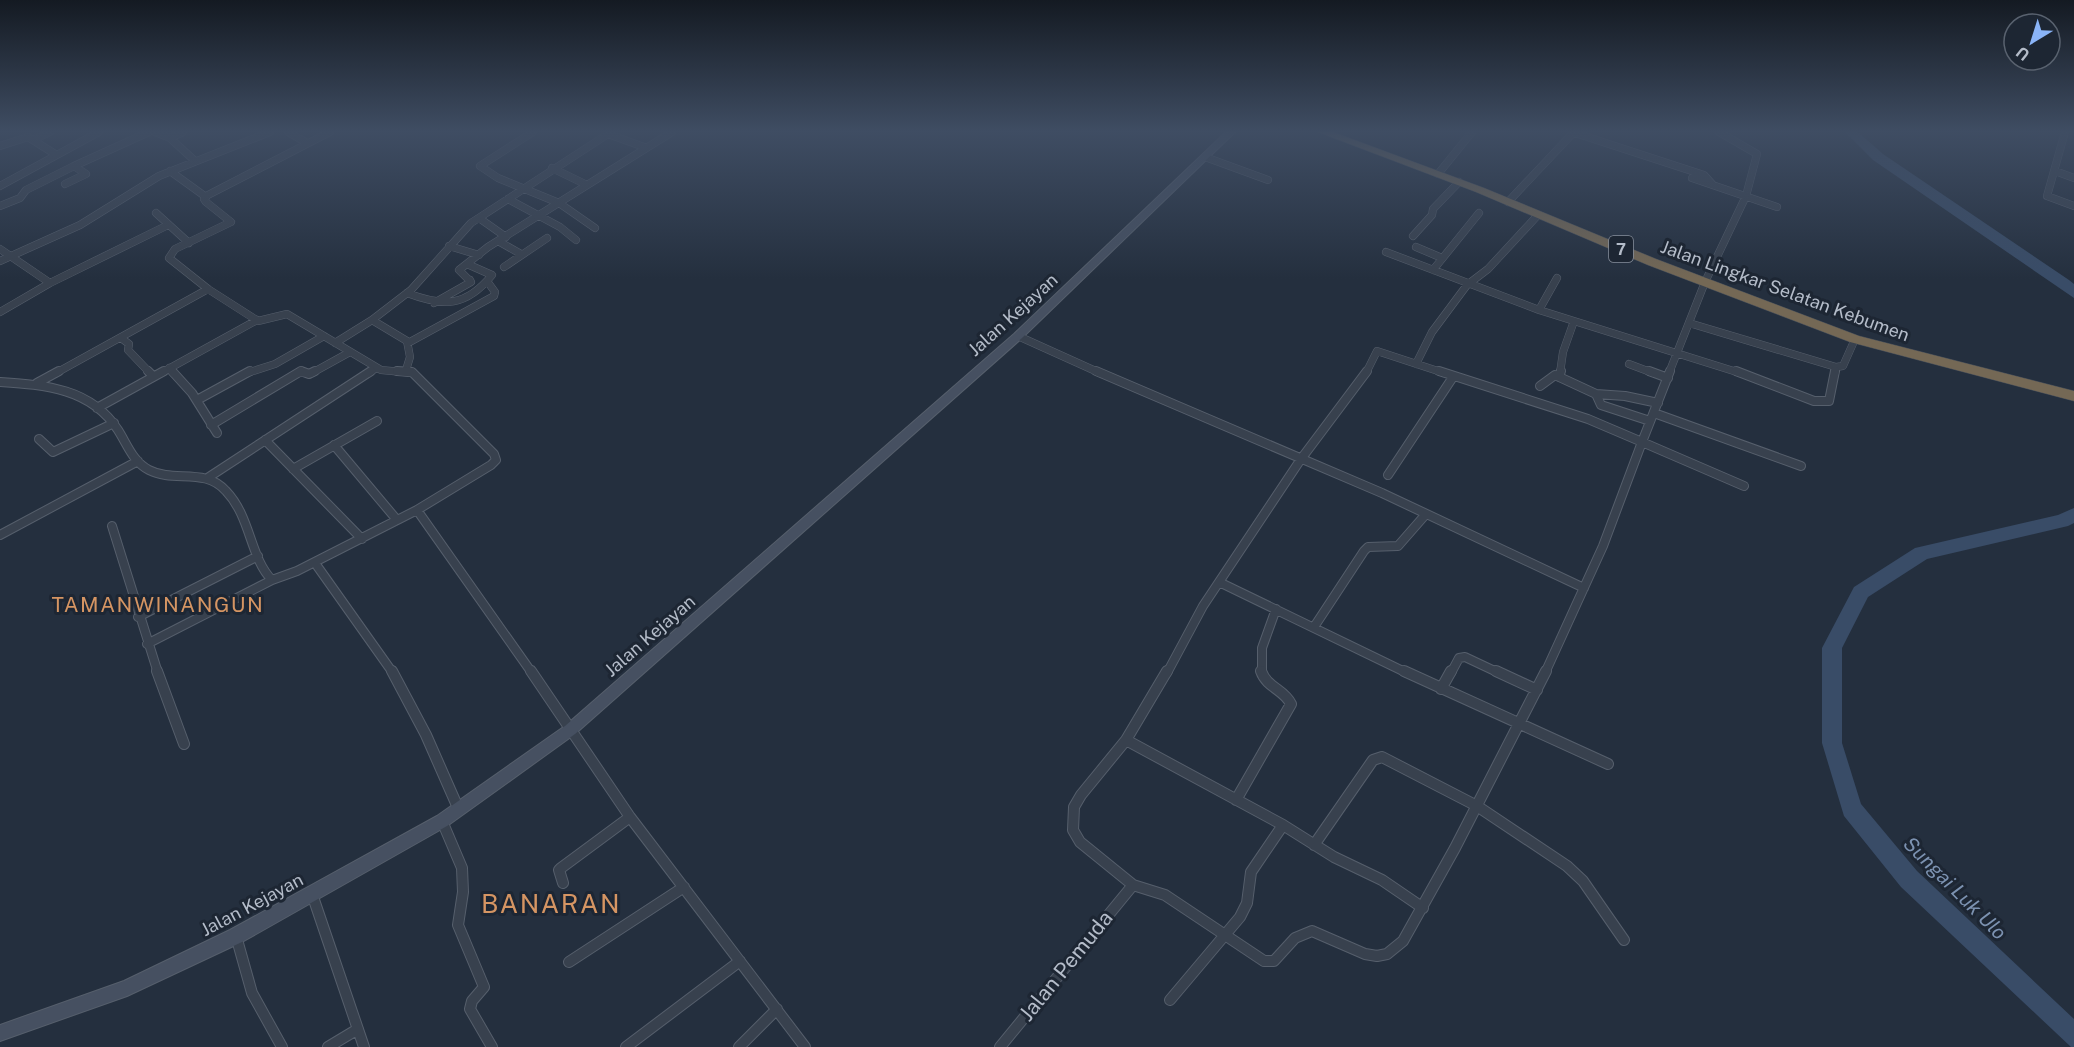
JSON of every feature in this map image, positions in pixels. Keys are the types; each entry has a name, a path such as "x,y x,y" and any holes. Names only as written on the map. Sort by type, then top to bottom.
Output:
{"highway":[{"name":"Jalan Lingkar Selatan Kebumen","path":"1456,181 1537,216 1855,339 1922,359 2074,396"}],"main road":[{"name":"Jalan Kejayan","path":"0,1033 127,988 236,936 442,821 570,730 1018,336 1180,181"}],"street":[{"path":"0,206 20,198 26,189 43,181"},
{"path":"65,184 72,181"},
{"path":"0,261 80,225 154,181"},
{"path":"147,644 272,580 285,577 362,539 417,510 496,460 494,454 418,375 406,370 387,372 376,368 287,314 257,320 208,289 169,258 173,251 231,222 206,202 206,197 184,181"},
{"path":"206,197 236,181"},
{"path":"510,181 561,204 577,213 595,228"},
{"path":"335,343 372,320 407,292 449,246 479,218 532,181"},
{"path":"578,181 587,185"},
{"path":"434,303 458,289 469,279 459,272 467,264 593,181"},
{"path":"1509,202 1528,181"},
{"path":"1701,181 1777,207"},
{"path":"1709,181 1713,185"},
{"path":"1744,486 1644,441 1588,420 1382,352 1374,354 1362,380 1301,459 1220,582 1126,740 1081,795 1071,817 1073,830 1080,842 1133,885 1160,893 1264,961 1274,961 1291,941 1303,932 1312,931 1370,956 1393,954 1424,908 1537,690 1584,588 1644,441 1652,417 1679,352 1704,282 1746,196 1750,181"},
{"path":"2052,181 2047,196 2074,206"},
{"path":"1413,236 1432,215 1433,209 1459,182"},
{"path":"508,198 576,240"},
{"path":"156,213 189,243"},
{"path":"1433,270 1479,213"},
{"path":"1416,364 1432,332 1468,284 1483,273 1537,216"},
{"path":"479,218 506,237"},
{"path":"0,312 50,283 168,225"},
{"path":"504,267 547,238"},
{"path":"498,242 521,254"},
{"path":"449,246 479,255"},
{"path":"1416,247 1442,258"},
{"path":"0,249 50,283"},
{"path":"1386,252 1539,310 1679,352 1821,402 1829,401 1836,367"},
{"path":"407,292 434,303 450,304 469,295 492,275 467,264"},
{"path":"1539,310 1557,278"},
{"path":"408,344 496,294 487,281"},
{"path":"37,383 208,289"},
{"path":"458,289 469,295"},
{"path":"450,304 446,311 455,318"},
{"path":"97,408 257,320"},
{"path":"372,320 408,344 410,357 406,370"},
{"path":"1559,377 1563,365 1563,352 1574,321"},
{"path":"1689,323 1836,367 1843,366 1855,339"},
{"path":"197,400 252,370 275,364 324,336"},
{"path":"1018,336 1426,514 1584,588"},
{"path":"121,338 129,344 128,350 134,358 153,376"},
{"path":"211,425 295,374 301,372 309,374 350,352"},
{"path":"1629,364 1668,378"},
{"path":"169,368 197,400 217,433"},
{"path":"209,477 376,368"},
{"path":"1540,386 1553,376 1596,394 1625,396 1658,403"},
{"path":"1389,475 1453,377"},
{"path":"0,382 37,383 74,391 114,423 138,461 147,470 162,474 209,477 224,487 238,506 266,575 272,580"},
{"path":"1596,394 1597,401 1601,405 1652,417 1801,466"},
{"path":"293,469 377,421"},
{"path":"39,439 53,452 114,423"},
{"path":"265,440 362,539"},
{"path":"334,446 397,520"},
{"path":"0,535 138,461"},
{"path":"417,510 630,817 805,1047"},
{"path":"1314,627 1364,550 1368,547 1398,546 1426,514"},
{"path":"112,526 138,617 184,744"},
{"path":"138,617 258,556"},
{"path":"315,563 387,662 426,735 459,810"},
{"path":"1220,582 1441,689 1608,764"},
{"path":"1236,800 1291,704 1287,696 1264,681 1262,674 1263,641 1276,609"},
{"path":"1441,689 1454,664 1459,658 1465,657 1537,690"},
{"path":"1126,740 1283,825 1314,845 1382,880 1424,908"},
{"path":"1314,845 1374,760 1382,757 1477,806 1567,866 1583,881 1624,940"},
{"path":"563,884 559,870 561,868 630,817"},
{"path":"442,821 462,868 463,892 458,925 484,987 472,1001 470,1009 492,1047"},
{"path":"1170,1000 1244,910 1251,872 1283,825"},
{"name":"Jalan Pemuda","path":"1000,1047 1133,885"},
{"path":"569,962 684,887"},
{"path":"312,894 364,1047"},
{"path":"236,936 252,993 282,1047"},
{"path":"626,1047 740,961"},
{"path":"739,1047 777,1009"},
{"path":"328,1047 358,1029"}],"waterway":[{"name":"Sungai Luk Ulo","path":"1913,181 2064,283 2074,293"},
{"name":"Sungai Luk Ulo","path":"2074,515 2062,521 1922,553 1861,592 1832,648 1832,743 1852,809 1909,879 2074,1036"}],"district":[{"name":"TAMANWINANGUN","path":"158,605"},
{"name":"BANARAN","path":"551,904"}]}
